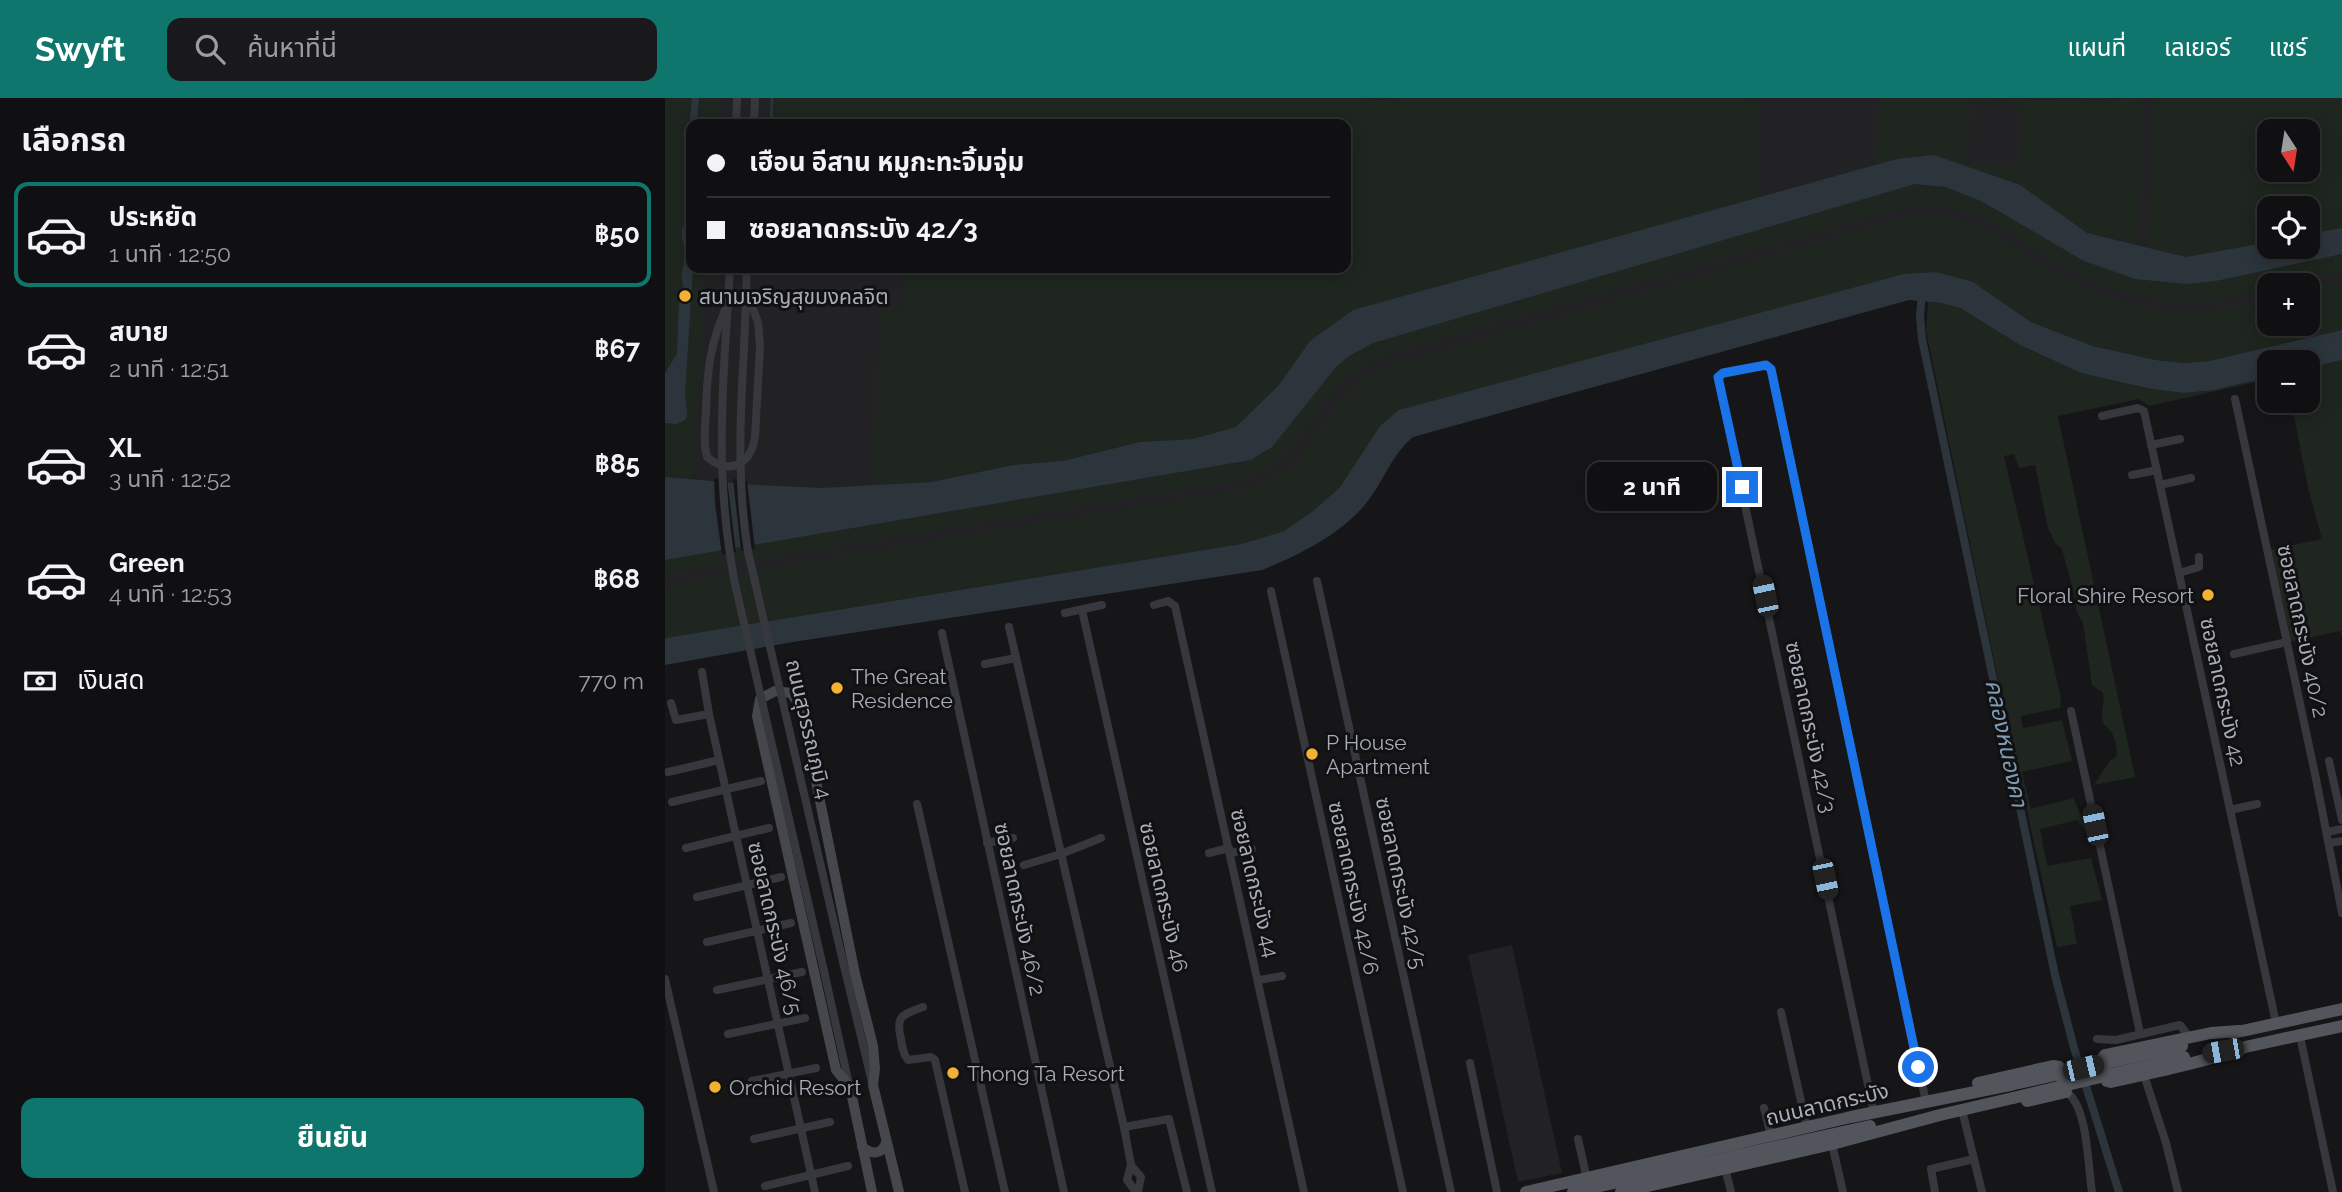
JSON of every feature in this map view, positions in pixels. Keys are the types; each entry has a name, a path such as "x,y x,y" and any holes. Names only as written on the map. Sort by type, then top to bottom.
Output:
{"main road":[{"name":"ถนนลาดกระบัง","path":"1621,1192 1832,1144 2013,1098 2239,1031 2342,1009"},
{"name":"ถนนลาดกระบัง","path":"1526,1192 1572,1187 1587,1179 1771,1136 2185,1047 2243,1048 2342,1026"},
{"path":"2185,1047 2111,1053 2102,1057 2109,1082 2217,1057 2243,1048"},
{"path":"1958,1096 1972,1084 2057,1066 2061,1069 2066,1092 1993,1109 1965,1109"},
{"path":"1550,1192 1831,1134 1940,1115"}],"street":[{"path":"736,119 737,98"},
{"path":"754,119 755,98"},
{"name":"ถนนสุวรรณภูมิ 4","path":"730,273 720,460 727,543 734,584 850,1087 871,1192"},
{"name":"ถนนสุวรรณภูมิ 4","path":"747,273 739,465 748,552 899,1192"},
{"path":"729,301 716,329 710,355 705,425 707,457 726,466 735,465 749,457 753,451 755,437 760,346 758,321 746,292"},
{"name":"ซอยลาดกระบัง 42/3","path":"1874,1113 1718,377 1723,373 1766,365 1771,369 1926,1102"},
{"name":"ซอยลาดกระบัง 40/2","path":"2235,399 2342,913"},
{"name":"ซอยลาดกระบัง 42","path":"2102,416 2141,408 2144,411 2276,1023"},
{"path":"2151,445 2180,439"},
{"path":"2132,475 2157,470"},
{"path":"2160,485 2191,478"},
{"path":"2179,573 2199,567 2200,557"},
{"name":"ซอยลาดกระบัง 42/5","path":"1317,581 1451,1192"},
{"name":"ซอยลาดกระบัง 42/6","path":"1271,591 1403,1192"},
{"name":"ซอยลาดกระบัง 44","path":"1154,605 1168,601 1175,606 1304,1192"},
{"path":"1065,613 1101,606"},
{"name":"ซอยลาดกระบัง 46","path":"1081,610 1212,1192"},
{"path":"1009,627 1131,1165 1127,1180 1137,1192"},
{"name":"ซอยลาดกระบัง 46/2","path":"941,633 1064,1192"},
{"path":"2234,653 2287,642"},
{"path":"985,664 1016,658"},
{"name":"ซอยลาดกระบัง 46/5","path":"702,672 815,1192"},
{"path":"850,1087 836,1070 757,716 761,699 775,691 791,693 801,707 855,974 873,1046 873,1085"},
{"path":"671,703 676,720 709,714"},
{"path":"2071,711 2140,1033"},
{"path":"669,772 719,760"},
{"path":"2329,761 2342,820"},
{"path":"672,802 761,781"},
{"path":"917,804 1005,1192"},
{"path":"2230,810 2257,804"},
{"path":"686,848 769,828"},
{"path":"2327,832 2342,829"},
{"path":"987,843 1013,838"},
{"path":"1024,865 1101,838"},
{"path":"2329,843 2342,841"},
{"path":"1209,853 1251,849"},
{"path":"697,897 781,877"},
{"path":"707,942 791,923"},
{"path":"717,990 802,972"},
{"path":"1259,980 1282,976"},
{"path":"665,979 714,1192"},
{"path":"923,1007 899,1020 904,1056 908,1060 931,1057 935,1060 965,1192"},
{"path":"1781,1012 1807,1128"},
{"path":"728,1034 805,1018"},
{"path":"2097,1039 2116,1040 2180,1025 2185,1047"},
{"path":"2300,1036 2333,1192"},
{"path":"1470,1063 1497,1192"},
{"path":"751,1081 816,1068"},
{"path":"2144,1075 2166,1143 2178,1192"},
{"path":"2066,1092 2073,1097 2088,1142 2092,1192"},
{"path":"1764,1108 1771,1136"},
{"path":"1965,1109 1982,1192"},
{"path":"1123,1128 1169,1119 1187,1192"},
{"path":"754,1139 829,1122"},
{"path":"1578,1139 1587,1179"},
{"path":"862,1147 875,1153 886,1143"},
{"path":"1832,1144 1843,1192"},
{"path":"1935,1192 1931,1169 1974,1159"},
{"path":"1131,1165 1141,1177 1137,1192"},
{"path":"765,1186 848,1167"},
{"path":"1725,1168 1731,1192"}],"shaded area":[{"path":"665,98 2342,98 2342,312 2320,317 2320,273 2257,273 2257,328 2230,337 2007,282 1398,394 1323,475 665,618"},
{"name":"สนามเจริญสุขมงคลจิต","path":"665,98 722,98 720,119 686,119 686,273 707,273 694,476 665,475"},
{"path":"692,98 699,98 697,119 690,119"},
{"path":"775,98 1362,98 1393,101 1394,98 1743,98 1744,101 1761,102 1759,198 1353,310 1310,342 1279,385 1236,427 1193,439 1140,442 1063,461 1014,465 931,482 874,485 880,310 904,311 903,273 1351,273 1351,119 774,119"},
{"path":"1878,98 1989,98 1989,103 1971,102 1968,163 2019,166 2022,105 2004,104 2004,98 2108,102 2122,98 2144,98 2138,246 2087,233 2020,185 1875,165"},
{"path":"2155,98 2342,98 2342,228 2320,232 2320,196 2257,196 2257,244 2186,257 2147,248"},
{"path":"1934,155 2020,185 2087,233 2186,257 2257,244 2257,259 2319,259 2216,281 2186,284 2135,279 2084,261 1981,201 1945,187 1915,184 1373,343 1349,356 1336,367 1272,447 1251,460 665,560 665,477 822,488 931,482 1014,465 1063,461 1140,442 1193,439 1236,427 1279,385 1310,341 1353,310 1897,159"},
{"path":"1915,184 1945,187 1981,201 2084,261 2135,279 2186,284 2216,281 2342,254 2342,272 2320,277 2320,273 2257,273 2257,291 2202,301 2156,299 2125,293 2096,283 2072,272 2007,231 1961,211 1935,206 1907,207 1389,354 1347,378 1327,399 1289,451 1277,462 1240,481 665,574 665,560 1251,460 1265,453 1336,367 1349,356 1373,343"},
{"path":"1923,216 1965,222 1998,237 2069,281 2130,304 2194,312 2257,301 2257,336 2316,336 2209,361 2185,363 2156,360 2093,346 2031,322 1973,282 1380,426 1340,487 1313,511 1284,531 1241,544 665,638 665,586 1244,490 1273,478 1288,468 1305,450 1349,390 1381,369 1896,220"},
{"path":"685,222 686,273 693,273 685,393 687,413 686,419 677,424 665,423 665,373 677,354 679,300 684,297 682,277 685,256 682,231"},
{"path":"2342,228 2342,254 2320,259 2320,232"},
{"path":"1936,272 1973,282 2031,322 2093,346 2156,360 2185,363 2209,361 2342,330 2342,360 2320,365 2320,350 2257,350 2257,380 2214,390 2184,393 2151,389 2081,373 2020,345 1960,308 1909,300 1413,437 1398,453 1370,499 1352,518 1315,545 1262,570 793,642 665,665 665,638 1241,544 1284,531 1313,511 1340,487 1380,426 1399,410 1904,274"},
{"path":"2342,282 2342,330 2320,335 2320,287"},
{"path":"1928,302 1941,303 1960,308 2020,345 2081,373 2151,389 2184,393 2214,390 2257,380 2149,406 2139,399 2058,416 2135,777 2094,785 2109,762 2117,756 2113,735 2104,725 2102,718 2103,693 2092,685 2083,623 2077,613 2062,549 2055,543 2048,528 2035,465 2019,468 2014,454 2004,456 2061,698 2060,708 2021,716 2023,728 2062,720 2072,761 2022,772 2031,809 2073,798 2087,826 2086,832 2077,820 2040,829 2047,866 2091,858 2102,900 2070,906 2077,944 2057,947 1926,331"},
{"path":"2342,360 2342,637 2340,631 2289,642 2269,550 2322,539 2308,488 2293,413 2320,413 2320,365"},
{"path":"1512,945 1562,1173 1518,1182 1468,955"}],"pier":[{"path":"714,478 727,479 736,552 722,555 715,503"},
{"path":"733,479 747,481 755,549 741,551"}],"waterway":[{"path":"771,119 772,98"},
{"name":"คลองหนองคา","path":"1922,291 1922,339 2055,975 2074,1048 2119,1192"}],"place":[{"name":"สนามเจริญสุขมงคลจิต","path":"685,296"},
{"name":"Floral Shire Resort","path":"2208,595"},
{"name":"The Great Residence","path":"837,688"},
{"name":"P House Apartment","path":"1312,754"},
{"name":"Thong Ta Resort","path":"953,1073"},
{"name":"Orchid Resort","path":"715,1087"}],"route":[{"path":"1742,487 1718,377 1723,373 1769,365 1918,1067"}]}
